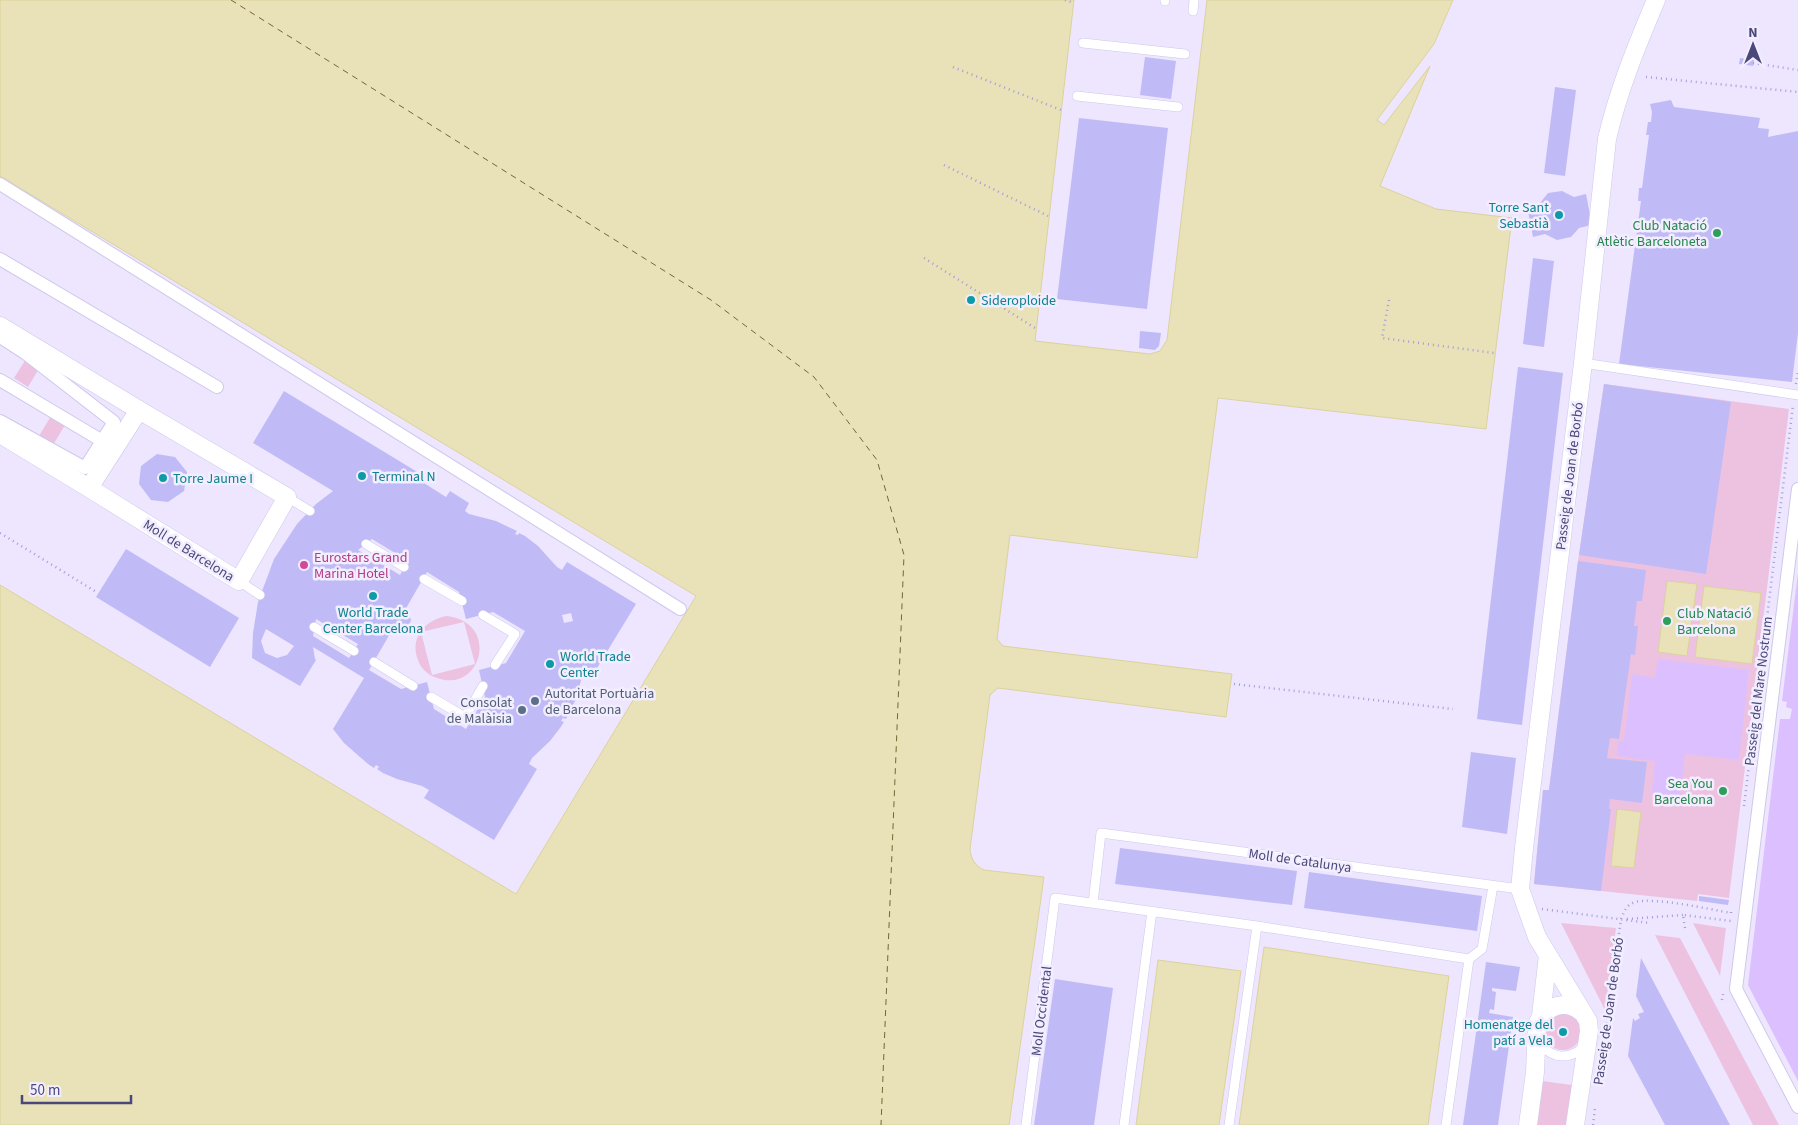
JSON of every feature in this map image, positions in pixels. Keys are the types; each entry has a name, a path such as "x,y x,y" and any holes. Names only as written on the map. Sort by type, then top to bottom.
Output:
{"street":[{"name":"Passeig de Joan de Borbó","path":"1575,1125 1588,1040 1588,1021 1537,937 1520,890 1583,363 1607,139 1627,70 1656,0"},
{"path":"0,184 680,610"},
{"path":"0,259 217,387"},
{"path":"0,326 287,498"},
{"path":"0,338 25,352 114,422 106,443 85,468 0,421"},
{"path":"0,380 106,443"},
{"path":"89,488 139,410"},
{"name":"Moll de Barcelona","path":"0,434 239,581 287,498"},
{"name":"Passeig del Mare Nostrum","path":"1798,489 1736,989 1798,1107"},
{"path":"1528,1125 1535,1072 1538,1024 1541,1016 1548,955"},
{"name":"Passeig de Joan de Borbó","path":"1541,1016 1548,1009 1564,1004 1583,1013"}],"lane":[{"path":"1193,11 1194,0"},
{"path":"1083,43 1185,54"},
{"path":"1077,96 1178,107"},
{"path":"1583,363 1796,395"},
{"path":"287,498 310,511"},
{"path":"366,544 404,567"},
{"path":"424,579 462,602"},
{"path":"239,581 260,594"},
{"path":"483,614 515,634 495,665"},
{"path":"314,627 354,651"},
{"path":"374,662 413,686"},
{"path":"431,697 464,717 483,686"},
{"name":"Moll de Catalunya","path":"1093,903 1101,833 1520,890"},
{"path":"1446,1125 1469,959 1482,949 1496,886"},
{"name":"Moll Occidental","path":"1026,1125 1055,898 1093,903"},
{"path":"1093,903 1469,959"},
{"path":"1124,1125 1152,911"},
{"path":"1229,1125 1257,926"},
{"name":"Passeig de Joan de Borbó","path":"1537,1034 1544,1049 1560,1056 1569,1056 1577,1053 1588,1040"}],"path":[{"path":"1064,0 1074,3"},
{"path":"1754,63 1798,70"},
{"path":"953,67 1061,110"},
{"path":"1646,77 1798,92"},
{"path":"944,165 1048,216"},
{"path":"924,258 1036,328"},
{"path":"1389,300 1382,338 1494,353"},
{"name":"Passeig del Mare Nostrum","path":"1743,814 1798,371"},
{"path":"0,533 98,593"},
{"path":"1234,684 1453,709"},
{"name":"Passeig de Joan de Borbó","path":"1605,1035 1621,919 1625,909 1633,903 1649,900 1731,913 1732,903"},
{"path":"1541,908 1649,923"},
{"path":"1621,919 1683,915 1745,923"},
{"path":"1683,915 1685,928"},
{"name":"Passeig de Joan de Borbó","path":"1593,1125 1596,1099"}],"shaded area":[{"path":"0,0 1074,0 1035,341 1150,354 1160,351 1167,340 1207,0 1453,0 1434,44 1377,120 1384,125 1430,66 1380,186 1436,209 1512,218 1486,429 1218,398 1197,558 1010,535 997,639 1003,646 1232,674 1226,717 998,688 990,695 970,849 971,856 974,862 984,870 1044,877 1009,1125 0,1125 0,585 516,894 696,596 0,176"},
{"path":"26,359 40,367 28,387 14,378"},
{"name":"Club Natació Barcelona","path":"1604,384 1789,409 1729,898 1698,894 1697,901 1534,884 1543,790 1549,790 1578,561"},
{"path":"51,416 65,425 53,445 39,436"},
{"path":"1667,581 1697,584 1687,656 1658,652"},
{"path":"1704,586 1761,593 1752,664 1695,657"},
{"path":"447,616 464,621 474,631 479,643 479,656 474,667 465,676 452,680 437,678 428,673 423,669 419,663 416,652 418,637 421,631 426,625","holes":["464,622 475,664 432,675 421,632"]},
{"path":"1617,809 1641,812 1634,868 1611,866"},
{"path":"1561,923 1616,928 1605,1010"},
{"path":"1693,923 1726,928 1720,976"},
{"path":"1655,935 1680,938 1779,1125 1753,1125"},
{"path":"1264,947 1449,976 1428,1125 1239,1125"},
{"path":"1158,960 1241,971 1219,1125 1136,1125"},
{"path":"1563,1014 1570,1015 1576,1019 1580,1025 1580,1039 1576,1045 1570,1049 1563,1050 1556,1049 1550,1045 1546,1039 1545,1032 1546,1025 1550,1019 1556,1015"},
{"path":"1542,1081 1572,1085 1566,1125 1535,1125"}],"sand":[{"path":"1798,573 1798,1081 1748,985 1780,719 1790,719 1792,709 1786,707 1787,702 1782,701"},
{"path":"1658,659 1749,670 1739,760 1685,754 1680,797 1652,793 1655,761 1617,756 1618,741 1624,741 1632,674 1655,678"}],"building":[{"path":"1145,57 1176,61 1171,99 1140,95"},
{"path":"1740,58 1754,60 1753,66 1739,64"},
{"path":"1555,87 1576,90 1565,176 1544,173"},
{"name":"Club Natació Atlètic Barceloneta","path":"1671,100 1674,107 1760,118 1758,128 1769,129 1768,137 1798,131 1798,333 1792,382 1619,364 1641,201 1638,201 1639,188 1642,188 1649,135 1646,135 1648,122 1651,122 1652,112 1650,104"},
{"path":"1079,118 1168,128 1147,309 1057,299"},
{"name":"Torre Sant Sebastià","path":"1562,191 1574,197 1586,194 1592,225 1579,228 1571,237 1557,240 1545,234 1533,237 1527,206 1540,203 1548,193"},
{"path":"1533,258 1554,261 1544,347 1523,344"},
{"path":"1140,331 1161,333 1159,346 1155,350 1139,348"},
{"path":"1518,367 1563,373 1522,725 1477,719"},
{"path":"1604,384 1731,402 1706,574 1579,555"},
{"name":"World Trade Center","path":"284,391 419,473 416,478 446,497 450,491 469,503 465,511 469,514 496,521 517,531 515,534 518,535 519,533 525,536 538,546 557,567 562,570 567,562 636,604 594,673 586,668 576,699 566,719 563,718 561,721 564,722 550,741 532,758 529,764 537,769 494,840 424,798 429,790 383,773 377,769 379,767 376,765 374,768 368,764 344,743 333,729 364,678 313,647 316,660 300,686 252,658 253,633 258,602 274,559 297,524 316,504 333,491 253,443","holes":["372,539 408,561 400,575 358,550","427,572 459,592 466,619 493,612 525,631 506,663 479,670 485,697 466,729 434,709 427,682 401,689 369,670 391,632 400,634 408,629 411,620 405,610","571,613 573,621 564,623 562,615","316,619 358,644 349,658 313,636","266,629 294,646 287,655 277,658 265,653 261,641"]},
{"name":"Torre Jaume I","path":"157,454 175,457 187,472 184,491 168,502 151,500 139,484 141,466"},
{"path":"126,549 239,618 210,667 96,597"},
{"path":"1578,561 1646,570 1642,601 1637,601 1634,626 1638,626 1635,655 1631,654 1619,739 1610,738 1607,758 1647,762 1642,803 1610,799 1609,809 1611,809 1601,891 1534,884 1543,790 1549,790"},
{"path":"1471,752 1516,758 1507,834 1462,827"},
{"path":"1120,848 1297,871 1292,905 1115,884"},
{"path":"1309,872 1482,896 1477,931 1304,908"},
{"path":"1699,896 1729,900 1728,905 1699,901"},
{"path":"1641,958 1730,1125 1665,1125 1628,1056 1633,1018 1635,1021 1640,1018 1638,1014 1644,1012 1636,996"},
{"path":"1486,962 1520,967 1516,991 1492,988 1492,991 1496,992 1494,1010 1490,1009 1489,1013 1513,1017 1498,1125 1463,1125"},
{"path":"1055,979 1113,988 1094,1125 1034,1125"}],"ferry route":[{"path":"231,0 711,300 814,377 877,460 904,555 881,1125"}],"place":[{"name":"Torre Sant Sebastià","path":"1559,215"},
{"name":"Club Natació Atlètic Barceloneta","path":"1717,233"},
{"name":"Sideroploide","path":"971,300"},
{"name":"Terminal N","path":"362,476"},
{"name":"Torre Jaume I","path":"163,478"},
{"name":"Eurostars Grand Marina Hotel","path":"304,565"},
{"name":"World Trade Center Barcelona","path":"373,596"},
{"name":"Club Natació Barcelona","path":"1667,621"},
{"name":"World Trade Center","path":"550,664"},
{"name":"Autoritat Portuària de Barcelona","path":"535,701"},
{"name":"Consolat de Malàisia","path":"522,710"},
{"name":"Sea You Barcelona","path":"1723,791"},
{"name":"Homenatge del patí a Vela","path":"1563,1032"}]}
